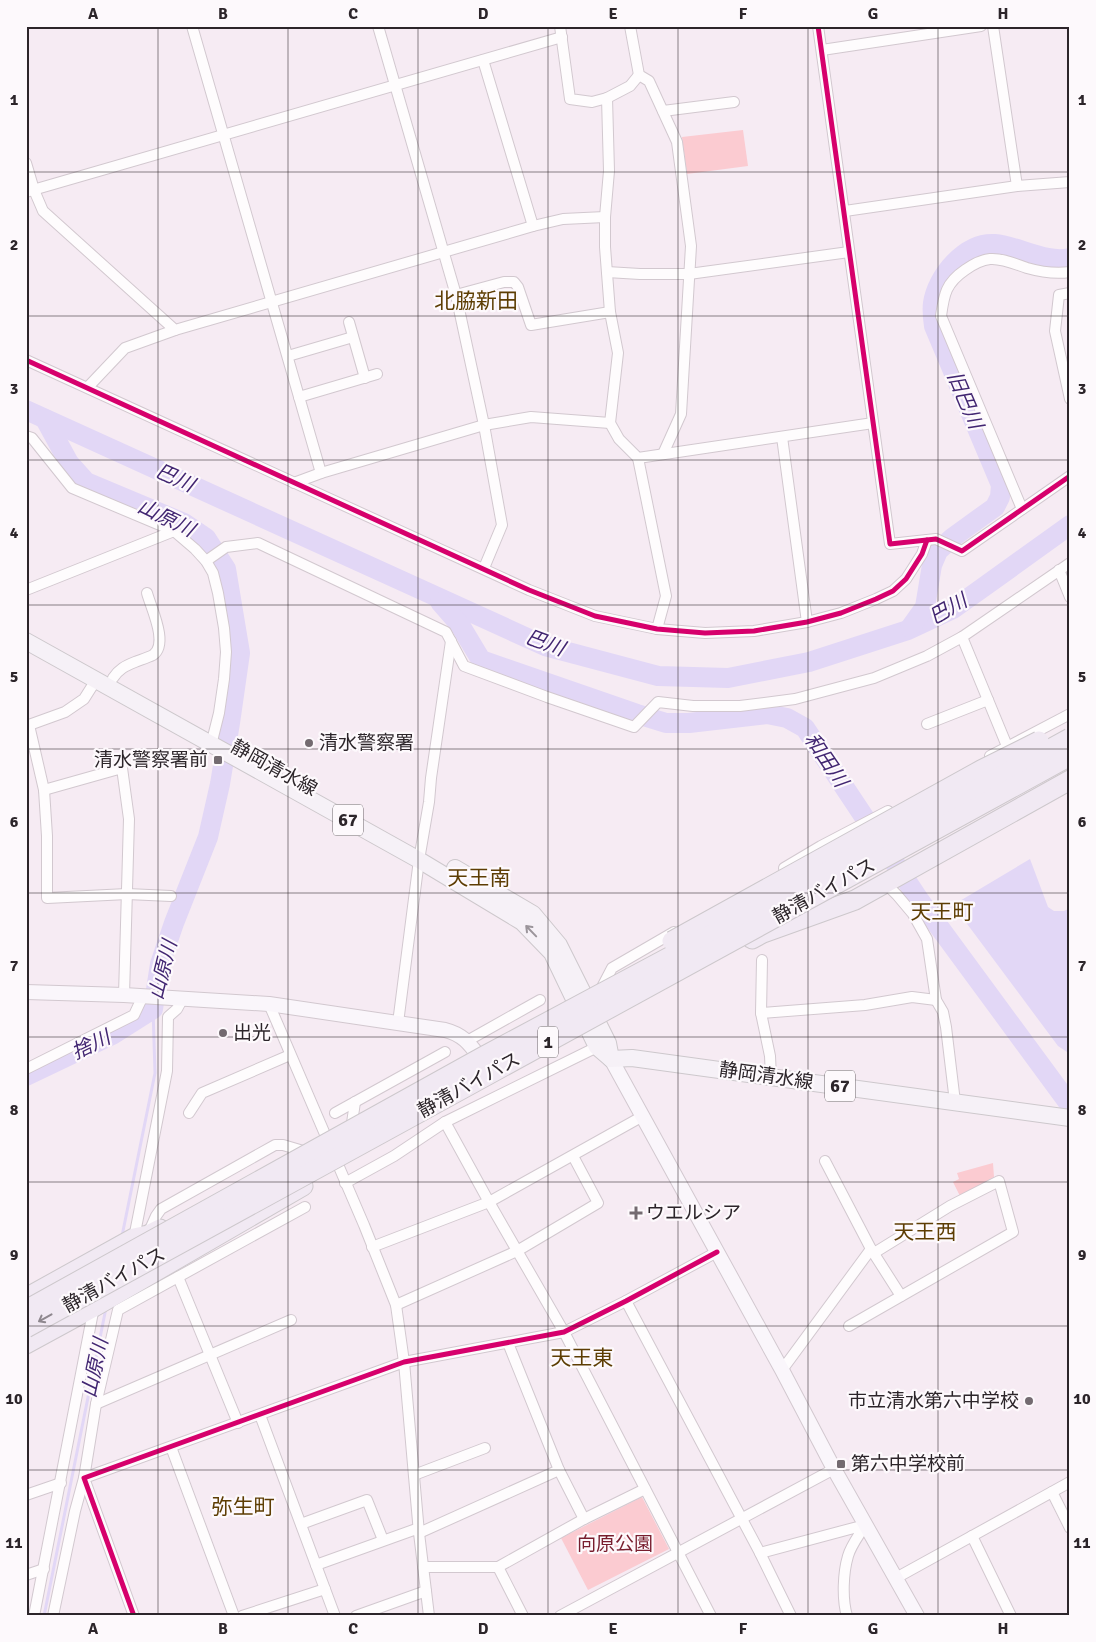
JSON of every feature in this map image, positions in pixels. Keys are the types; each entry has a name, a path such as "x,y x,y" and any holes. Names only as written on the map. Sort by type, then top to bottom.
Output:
{"highway":[{"path":"30,1293 141,1237 351,1136 484,1064 1061,736"},
{"path":"484,1064 534,1020 608,976 981,770 1061,736"},
{"name":"静清バイパス","path":"26,1328 484,1064 1061,736"},
{"name":"静清バイパス","path":"26,1310 484,1064 1070,756"},
{"path":"484,1064 575,1038 1070,770"},
{"path":"26,1344 341,1175 592,1024 763,933 855,900 1070,780"}],"main road":[{"name":"静岡清水線","path":"26,629 112,678 213,740"},
{"name":"静岡清水線","path":"26,641 533,914 559,945 588,1004 597,1048 611,1059 632,1058 1069,1118"},
{"name":"静岡清水線","path":"592,1024 608,1043 611,1059"}],"street":[{"path":"192,26 321,473"},
{"path":"378,26 456,295 484,425 502,524 484,568"},
{"path":"630,26 639,75 648,81 677,142 691,246 681,414 663,454"},
{"path":"818,26 890,544 932,539 962,551 1070,476"},
{"path":"822,50 981,26"},
{"path":"992,26 1017,186"},
{"path":"30,191 483,60 561,32 570,99 592,102 607,98 630,86 639,75"},
{"path":"483,60 533,226"},
{"path":"607,98 609,170 605,217 605,247 610,312 618,353 610,423 619,439 638,458 666,596 657,630"},
{"path":"663,111 734,102"},
{"path":"26,163 30,191 43,211 175,330"},
{"path":"845,211 1017,186 1070,182"},
{"path":"88,387 125,348 175,330 533,226 563,219 605,217"},
{"path":"607,272 689,274 849,252"},
{"path":"1022,509 941,316 943,297 949,283 960,273 975,263 989,259 1004,260 1030,269 1062,273 1070,272"},
{"path":"456,295 504,282 514,282 518,287 531,325 610,312"},
{"path":"1070,293 1059,295 1055,331 1070,399"},
{"path":"349,322 365,378"},
{"path":"288,356 353,337"},
{"path":"26,360 529,590 595,616 657,630 705,632 754,631 807,622 841,613 893,591 906,579 932,539"},
{"path":"299,397 377,374"},
{"path":"294,483 321,473 484,425 531,417 610,423"},
{"path":"638,458 873,424"},
{"path":"26,436 32,438 72,488 174,531 206,561 213,573 218,593 226,652 224,678 213,740"},
{"path":"782,437 807,622"},
{"path":"26,590 174,531"},
{"path":"206,561 226,547 258,543 446,632 464,666 547,698 634,727 658,702 693,706 740,706 795,699 874,678 927,656 962,637 1070,563"},
{"path":"1059,570 1069,593"},
{"path":"112,678 123,667 154,654 159,648 160,639 147,593"},
{"path":"962,637 1007,746"},
{"path":"398,1023 451,642"},
{"path":"96,680 84,699 65,712 29,725 44,790 47,836 47,898 126,894 171,896"},
{"path":"927,724 988,700"},
{"path":"588,1004 612,968 821,846 1070,714"},
{"path":"44,790 122,768 129,819 124,995"},
{"path":"885,883 898,895 913,914 927,939 936,1000 943,1012 946,1027 955,1102"},
{"path":"762,960 761,1013 770,1056 771,1077"},
{"path":"26,992 145,996 269,1004 445,1030 460,1036 466,1041 484,1064"},
{"path":"26,1069 134,1015 145,996"},
{"path":"761,1013 865,1005 912,997 936,1000"},
{"path":"141,1237 167,1071 168,1017 177,1009 178,998"},
{"path":"466,1041 540,1000"},
{"path":"269,1004 290,1055 323,1151 341,1175 396,1305 404,1362 419,1530 429,1616"},
{"path":"341,1175 394,1156 445,1122 597,1048"},
{"path":"335,1113 445,1052"},
{"path":"189,1113 202,1093 290,1055"},
{"path":"611,1059 782,1370 834,1469 917,1616"},
{"path":"351,1136 355,1102"},
{"path":"372,1247 489,1202 643,1116"},
{"path":"445,1122 564,1332 679,1552 708,1615"},
{"path":"141,1237 161,1209 275,1145 323,1151"},
{"path":"396,1305 516,1250 598,1204 573,1156"},
{"path":"825,1161 872,1251 901,1296"},
{"path":"782,1370 872,1251 950,1206 999,1181 1013,1232 849,1326"},
{"path":"53,1616 75,1510 84,1478 96,1404 118,1310 305,1207"},
{"path":"84,1478 404,1362 564,1332 626,1302 717,1252"},
{"path":"178,1277 238,1423"},
{"path":"626,1302 760,1553 791,1616"},
{"path":"34,1616 94,1307"},
{"path":"96,1404 290,1320"},
{"path":"508,1343 559,1470 584,1519"},
{"path":"260,1415 334,1616"},
{"path":"171,1447 234,1616"},
{"path":"414,1475 486,1448"},
{"path":"560,1616 834,1469"},
{"path":"316,1565 383,1540 419,1530 559,1470"},
{"path":"84,1478 134,1616"},
{"path":"896,1578 1070,1482"},
{"path":"26,1495 61,1483"},
{"path":"423,1567 498,1568 584,1519 645,1489"},
{"path":"1052,1492 1070,1528"},
{"path":"301,1524 367,1500 383,1540"},
{"path":"760,1553 865,1525"},
{"path":"847,1616 844,1608 844,1590 848,1555 865,1525"},
{"path":"972,1536 1011,1616"},
{"path":"498,1568 523,1616"},
{"path":"26,1575 44,1569"},
{"path":"242,1616 324,1589"},
{"path":"356,1616 426,1591"}],"green space":[{"path":"743,130 748,166 687,174 682,137"},
{"path":"993,1163 994,1177 960,1196 953,1182 959,1179 957,1173"},
{"name":"向原公園","path":"642,1497 669,1549 588,1590 561,1538"}],"shaded area":[{"path":"1030,859 1048,907 1054,911 1064,911 1070,908 1070,1054 1058,1046 953,905"}],"waterway":[{"name":"旧巴川","path":"910,628 925,607 932,565 938,551 952,538 995,507 1000,497 1001,485 934,326 933,306 940,282 946,272 963,255 984,245 1004,245 1052,259 1070,258"},
{"name":"巴川","path":"26,410 545,646 658,676 728,678 809,662 908,630 953,609 1070,525"},
{"name":"山原川","path":"26,1076 112,1035 153,1009 160,964 208,837 220,784 240,653 226,569 206,538 184,523 86,482 69,463 45,419"},
{"name":"和田川","path":"440,602 460,625 481,660 637,714 666,723 689,723 767,714 787,718 805,728 920,901 1070,1105"},
{"name":"山原川","path":"122,1236 155,1073 153,1009"},
{"name":"和田川","path":"1063,1096 1070,1097"},
{"name":"山原川","path":"44,1616 106,1308"}],"cycle path":[{"path":"818,26 890,544 936,539 962,551 1070,476"},
{"path":"26,360 529,590 595,616 657,629 705,633 754,631 807,622 841,613 893,591 906,579 922,554 927,540"},
{"path":"134,1616 84,1478 404,1362 564,1332 717,1252"}],"place":[{"name":"清水警察署","path":"309,743"},
{"name":"清水警察署前","path":"218,760"},
{"name":"出光","path":"223,1033"},
{"name":"ウエルシア","path":"636,1213"},
{"name":"市立清水第六中学校","path":"1029,1401"},
{"name":"第六中学校前","path":"841,1464"}],"district":[{"name":"北脇新田","path":"476,301"},
{"name":"天王南","path":"479,878"},
{"name":"天王町","path":"942,912"},
{"name":"天王西","path":"925,1232"},
{"name":"天王東","path":"582,1358"},
{"name":"弥生町","path":"243,1507"}],"water label":[{"name":"捨川","path":"91,1045"}]}
